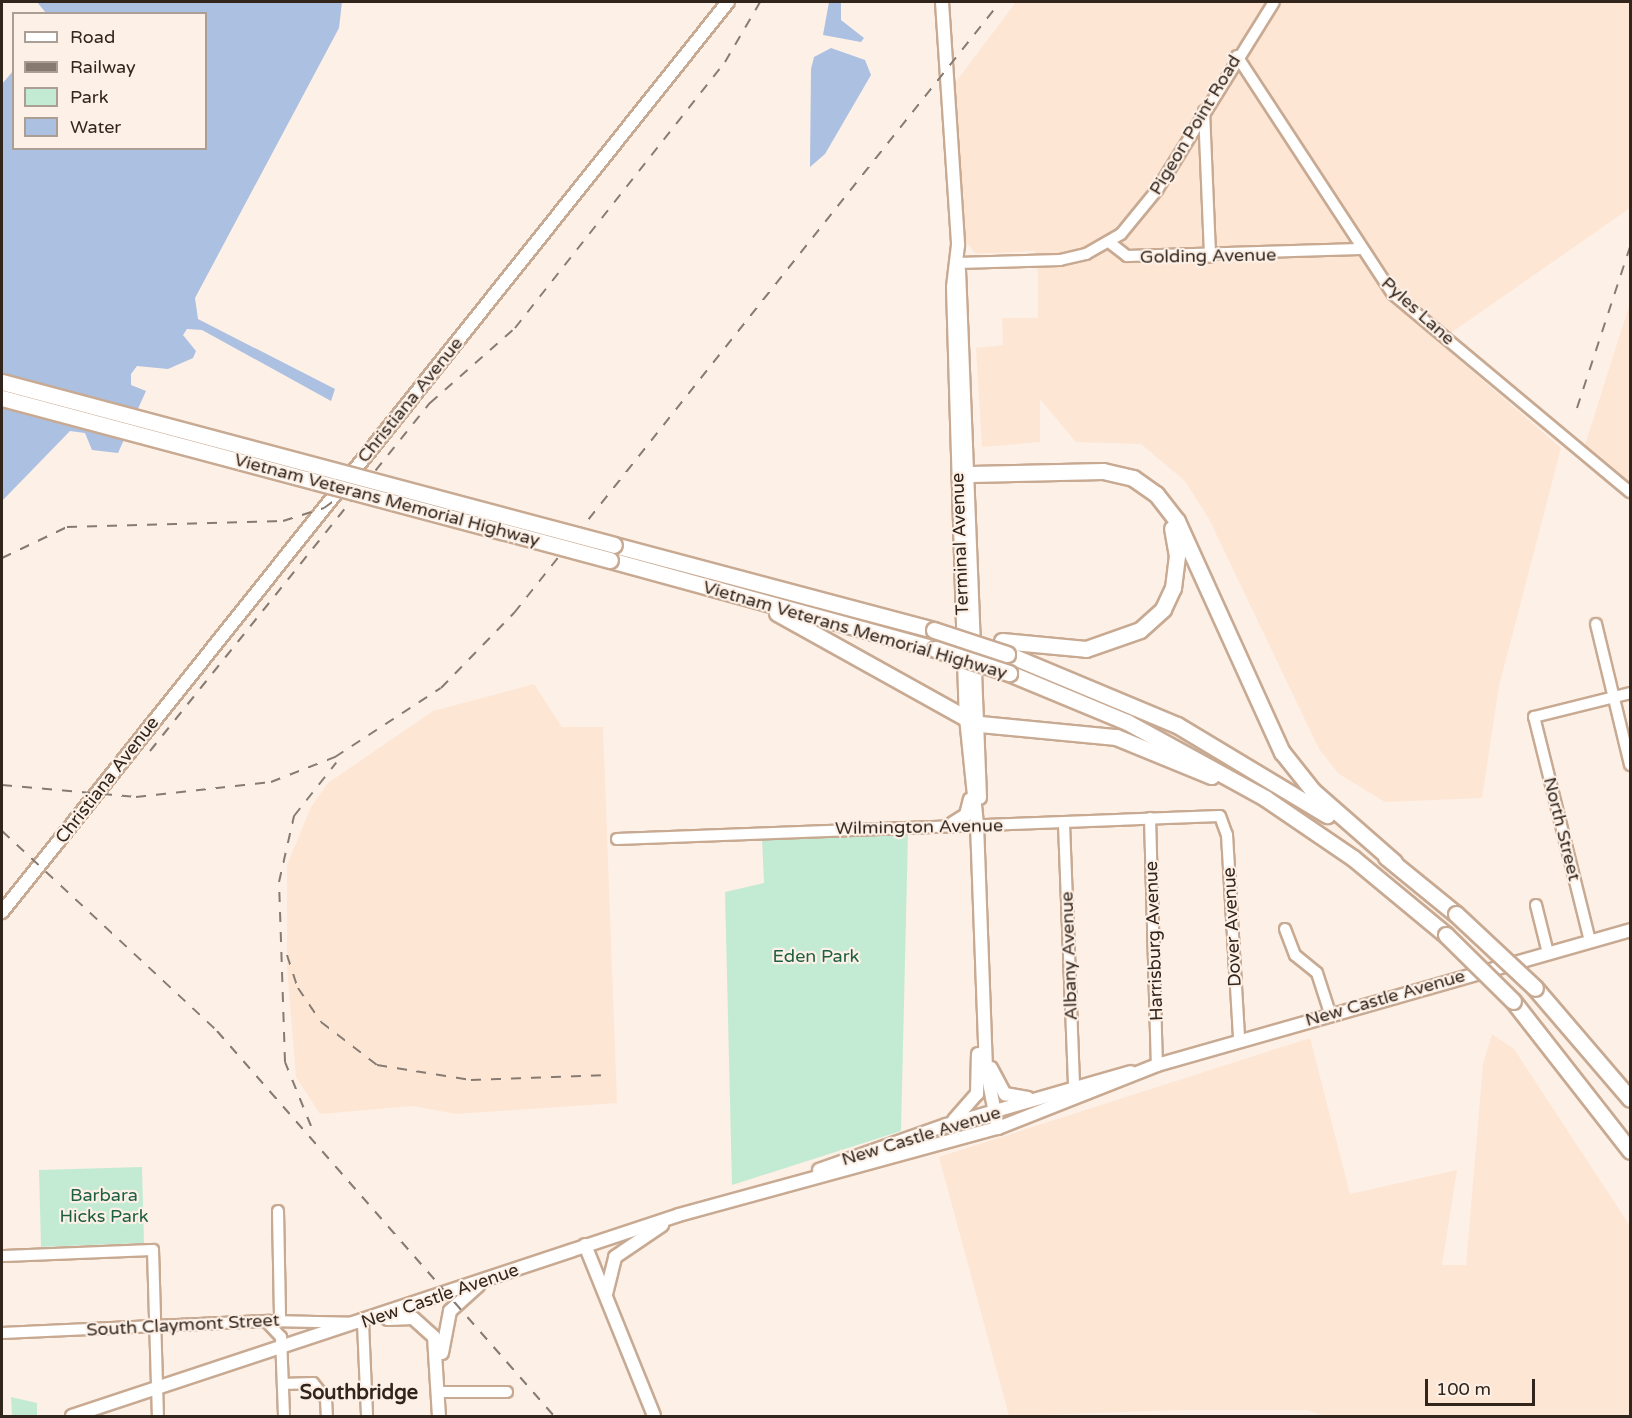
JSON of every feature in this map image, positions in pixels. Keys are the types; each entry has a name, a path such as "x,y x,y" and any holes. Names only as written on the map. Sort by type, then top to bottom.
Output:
{"highway":[{"name":"Vietnam Veterans Memorial Highway","path":"2,382 612,552 715,590 935,648 1009,673 1176,747 1322,836 1446,936 1514,1001 1630,1151"},
{"name":"Vietnam Veterans Memorial Highway","path":"2,398 612,552 933,626 1004,647 1177,725 1307,801 1394,862 1456,914 1535,988 1630,1099"},
{"path":"967,478 1102,471 1132,478 1156,494 1180,529 1282,752 1314,792 1394,862"},
{"path":"967,478 1123,482 1154,501 1176,541 1171,595 1133,634 1077,649 1004,647"},
{"path":"715,590 782,615 973,721 1075,729 1116,737 1209,775 1322,836"}],"main road":[{"name":"Christiana Avenue","path":"2,912 728,2"},
{"name":"Terminal Avenue","path":"942,2 958,263 967,478 984,1031 993,1113 998,1128"},
{"name":"Terminal Avenue","path":"973,721 969,756 977,824"},
{"path":"953,823 971,805 969,756"},
{"name":"New Castle Avenue","path":"808,1178 863,1152 946,1125 1330,1013 1630,930"},
{"path":"946,1125 971,1107 977,1094 984,1018"},
{"path":"984,1031 996,1083 1007,1095 1021,1099 1071,1089"},
{"name":"New Castle Avenue","path":"72,1416 363,1323 585,1245 679,1215 998,1128 1141,1070"},
{"path":"608,1307 606,1279 615,1257 679,1215"},
{"path":"585,1245 608,1307 654,1416"},
{"path":"439,1415 445,1322 456,1303 484,1281"},
{"path":"363,1323 406,1317 426,1325 437,1346 440,1388"}],"street":[{"name":"Pigeon Point Road","path":"1109,242 1144,208 1237,56 1274,2"},
{"name":"Pyles Lane","path":"1237,56 1360,249 1394,294 1630,492"},
{"path":"1204,111 1210,257"},
{"path":"958,263 1060,260 1109,242"},
{"name":"Golding Avenue","path":"1109,242 1127,256 1210,257 1360,249"},
{"path":"1596,624 1630,765"},
{"path":"1614,697 1630,693"},
{"name":"North Street","path":"1590,941 1534,717 1614,697"},
{"name":"Wilmington Avenue","path":"617,839 953,823 1064,824 1220,816"},
{"name":"Dover Avenue","path":"1220,816 1227,835 1239,1040"},
{"name":"Harrisburg Avenue","path":"1150,818 1157,1065"},
{"name":"Albany Avenue","path":"1064,824 1071,1089"},
{"path":"1536,905 1548,953"},
{"path":"1285,928 1295,955 1317,974 1330,1013"},
{"path":"278,1210 280,1320"},
{"path":"2,1256 153,1250 158,1416"},
{"name":"South Claymont Street","path":"2,1333 280,1320 363,1323"},
{"path":"265,1321 280,1334 284,1416"},
{"path":"363,1323 367,1416"},
{"path":"283,1384 313,1383 326,1399 327,1416"},
{"path":"440,1388 507,1392"}],"shaded area":[{"path":"1016,2 1630,2 1630,208 1438,342 1561,448 1499,686 1482,798 1385,802 1339,774 1319,749 1209,519 1185,481 1141,444 1076,442 1040,399 1040,442 982,447 976,348 1003,345 1002,318 1038,318 1038,276 1035,251 976,254 966,242 955,83"},
{"path":"1630,303 1630,485 1585,445"},
{"path":"534,684 562,727 603,727 617,1103 456,1114 413,1106 320,1114 296,1077 287,967 287,865 311,807 328,783 433,711"},
{"path":"1492,1034 1514,1049 1630,1226 1630,1416 1325,1416 1307,1410 1182,1410 1009,1416 939,1157 1310,1038 1350,1194 1457,1170 1442,1265 1466,1265 1483,1064"}],"green space":[{"name":"Eden Park","path":"908,833 901,1131 732,1185 725,892 764,883 762,839"},
{"name":"Barbara Hicks Park","path":"142,1167 144,1243 41,1247 39,1170"},
{"path":"11,1397 37,1403 37,1416 12,1416"}],"water":[{"path":"37,2 342,2 339,28 195,298 198,319 335,389 331,401 202,330 187,329 183,335 196,351 193,358 168,369 137,366 131,374 131,385 146,391 118,453 92,450 85,433 70,431 2,501 2,84 12,72 12,150 207,150 207,12 45,12"},
{"path":"829,2 841,2 841,20 864,38 861,42 823,35"},
{"path":"831,48 865,60 871,75 825,154 810,167 811,69 814,57"}],"railway":[{"path":"150,751 430,403 515,328 725,62 760,2"},
{"path":"2,785 136,797 271,782 335,757 441,688 514,613 1000,2"},
{"path":"1577,408 1630,247"},
{"path":"2,558 67,527 283,521 324,508 357,484"},
{"path":"311,1126 285,1062 279,882 294,816 336,763"},
{"path":"2,831 217,1031 554,1416"},
{"path":"287,955 298,988 321,1022 377,1065 471,1080 609,1075"}],"district":[{"name":"Southbridge","path":"359,1393"}]}
